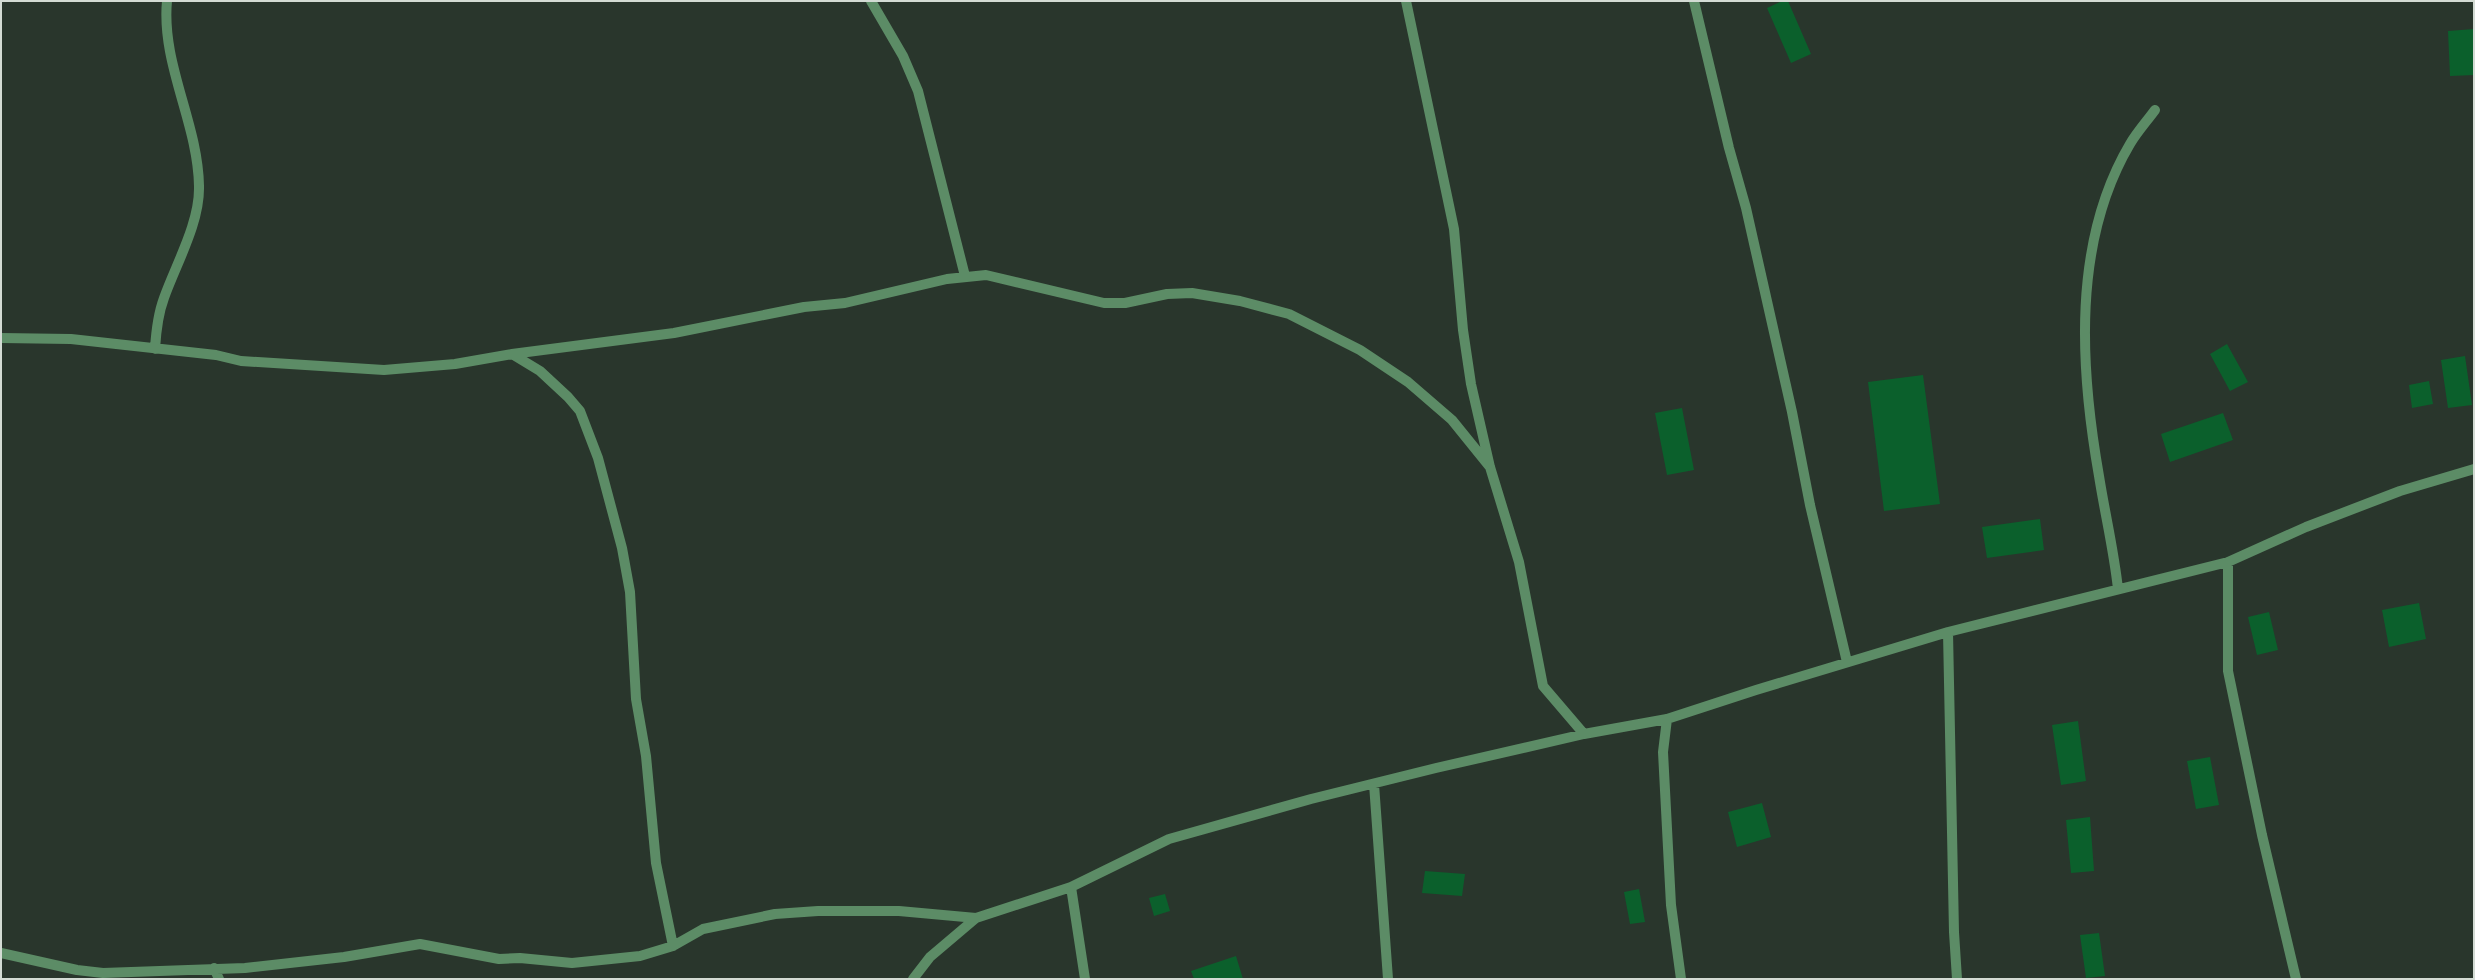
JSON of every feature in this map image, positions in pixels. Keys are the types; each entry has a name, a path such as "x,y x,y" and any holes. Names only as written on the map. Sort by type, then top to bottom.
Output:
{"street":[{"path":"155,349 163,300 184,249 198,200 199,186 194,150 167,35 167,1"},
{"path":"871,1 905,61 918,91 965,276"},
{"path":"1406,1 1439,167 1454,229 1463,330 1470,377 1490,467 1519,562 1543,686 1584,734"},
{"path":"1694,1 1727,140 1748,215 1792,412 1810,505 1847,662"},
{"path":"2118,589 2115,558 2098,474 2092,421 2086,362 2086,306 2091,245 2110,183 2130,144 2155,110"},
{"path":"1,338 71,339 216,355 241,361 384,370 455,364 512,354 674,333 804,307 845,303 965,276 986,275 1104,303 1124,303 1167,294 1192,293 1240,301 1289,314 1360,350 1408,382 1452,420 1490,467"},
{"path":"512,354 540,371 568,397 580,411 598,458 622,548 630,592 636,699 646,756 656,864 673,946"},
{"path":"913,979 930,957 976,918 1071,887 1169,839 1311,798 1584,734 1667,719 1847,662 1948,632 2228,562 2306,527 2393,494 2474,469"},
{"path":"2228,562 2228,671 2262,835 2296,979"},
{"path":"1948,632 1954,932 1957,979"},
{"path":"1667,719 1663,752 1671,905 1681,979"},
{"path":"1374,784 1388,979"},
{"path":"1071,887 1085,979"},
{"path":"1,953 77,970 104,973 270,966 420,944 499,959 520,958 572,963 640,956 673,946 704,929 775,914 818,911 899,911 976,918"},
{"path":"214,968 219,979"}],"building":[{"path":"1782,1 1788,1 1811,54 1791,63 1767,8"},
{"path":"2474,29 2474,75 2450,76 2448,31"},
{"path":"2227,344 2248,382 2230,391 2210,354"},
{"path":"2465,356 2472,405 2448,408 2441,360"},
{"path":"1923,375 1940,504 1884,511 1868,382"},
{"path":"2429,381 2433,404 2412,408 2409,385"},
{"path":"1682,408 1694,470 1667,475 1655,413"},
{"path":"2223,413 2233,440 2170,462 2161,434"},
{"path":"2040,519 2044,550 1987,558 1982,527"},
{"path":"2419,603 2426,639 2389,647 2382,610"},
{"path":"2269,612 2278,650 2257,655 2248,617"},
{"path":"2078,721 2086,781 2061,785 2052,725"},
{"path":"2210,757 2219,805 2196,809 2187,761"},
{"path":"1762,803 1771,837 1737,847 1728,812"},
{"path":"2090,817 2094,871 2071,873 2066,820"},
{"path":"1425,871 1465,874 1462,896 1422,893"},
{"path":"1639,889 1645,922 1630,924 1624,892"},
{"path":"1165,894 1170,911 1154,916 1149,898"},
{"path":"2099,933 2105,976 2086,978 2080,935"},
{"path":"1236,956 1243,979 1194,979 1191,971"}]}
